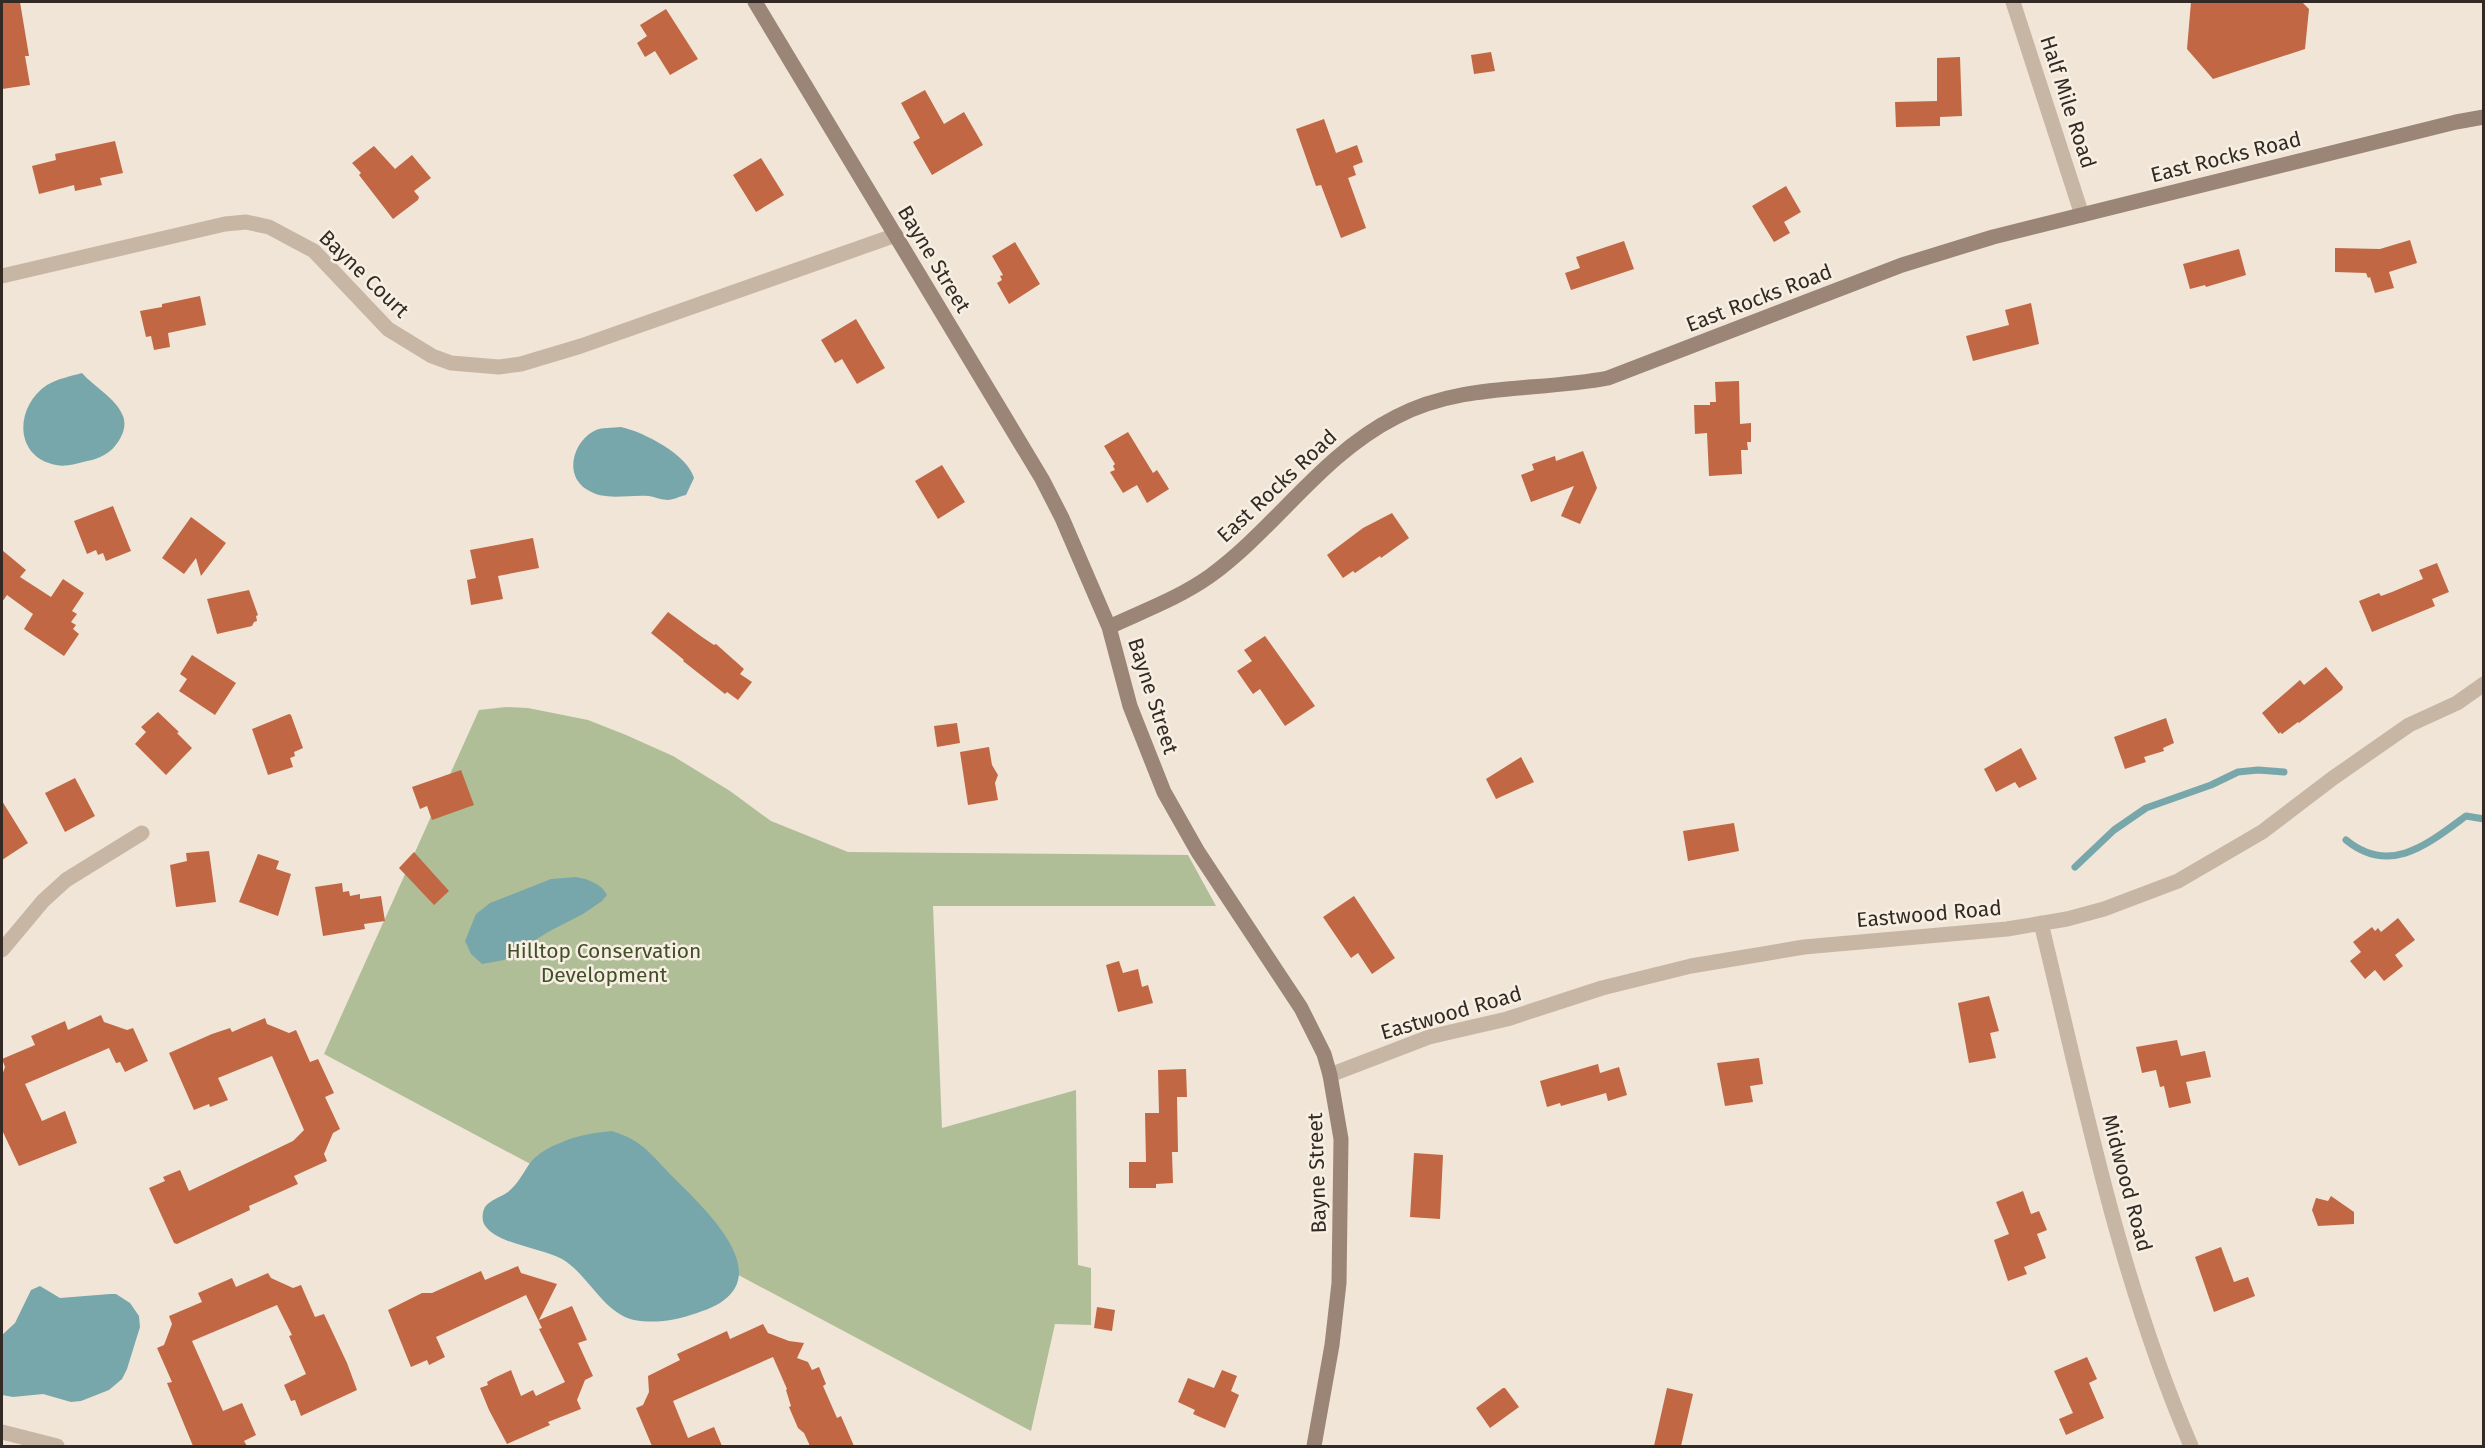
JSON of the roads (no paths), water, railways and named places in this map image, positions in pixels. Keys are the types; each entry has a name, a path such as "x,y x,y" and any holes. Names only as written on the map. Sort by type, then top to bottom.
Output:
{"street":[{"name":"Bayne Street","path":"755,2 1042,479 1062,518 1109,627 1130,706 1164,792 1198,852 1301,1008 1324,1054 1341,1139 1339,1283 1332,1345 1314,1446"},
{"name":"Half Mile Road","path":"2013,2 2082,215"},
{"name":"East Rocks Road","path":"1109,627 1163,604 1210,576 1237,554 1347,448 1395,417 1420,406 1474,391 1578,384 1608,378 1902,265 1993,237 2484,117"},
{"name":"Bayne Court","path":"2,276 213,227 246,222 269,227 314,251 388,329 432,356 451,363 499,367 521,364 581,346 896,235"},
{"name":"Eastwood Road","path":"1330,1075 1429,1037 1508,1019 1602,988 1691,966 1804,947 2007,929 2104,909 2178,881 2262,832 2333,778 2409,725 2457,703 2484,684"},
{"path":"2,950 43,901 66,880 142,833"},
{"name":"Midwood Road","path":"2041,923 2109,1204 2143,1323 2191,1446"},
{"path":"2,1432 57,1446"}],"water":[{"path":"82,373 120,410 124,424 122,435 109,452 92,460 63,466 42,460 32,452 23,430 24,417 29,405 36,394 47,385"},
{"path":"621,427 653,439 683,461 694,478 686,495 668,500 649,496 609,496 593,493 579,483 573,467 576,450 581,443 597,430"},
{"path":"576,877 594,883 607,895 583,914 548,932 504,960 482,964 471,954 465,941 476,914 490,903 551,879"},
{"path":"612,1131 640,1144 720,1228 732,1248 739,1267 737,1285 724,1301 697,1313 674,1319 650,1322 634,1320 613,1310 572,1266 562,1259 508,1241 490,1231 484,1224 485,1207 512,1189 530,1163 540,1154 573,1138"},
{"path":"40,1286 60,1298 116,1294 130,1303 139,1316 140,1327 127,1369 122,1379 109,1390 81,1401 71,1402 43,1394 13,1397 2,1395 2,1335 15,1323 31,1290"}],"waterway":[{"path":"2075,867 2114,830 2146,808 2211,785 2238,772 2258,770 2284,772"},
{"path":"2346,840 2362,850 2378,855 2393,856 2423,845 2466,816 2484,819"}],"park label":[{"name":"Hilltop Conservation Development","path":"604,963"}]}
